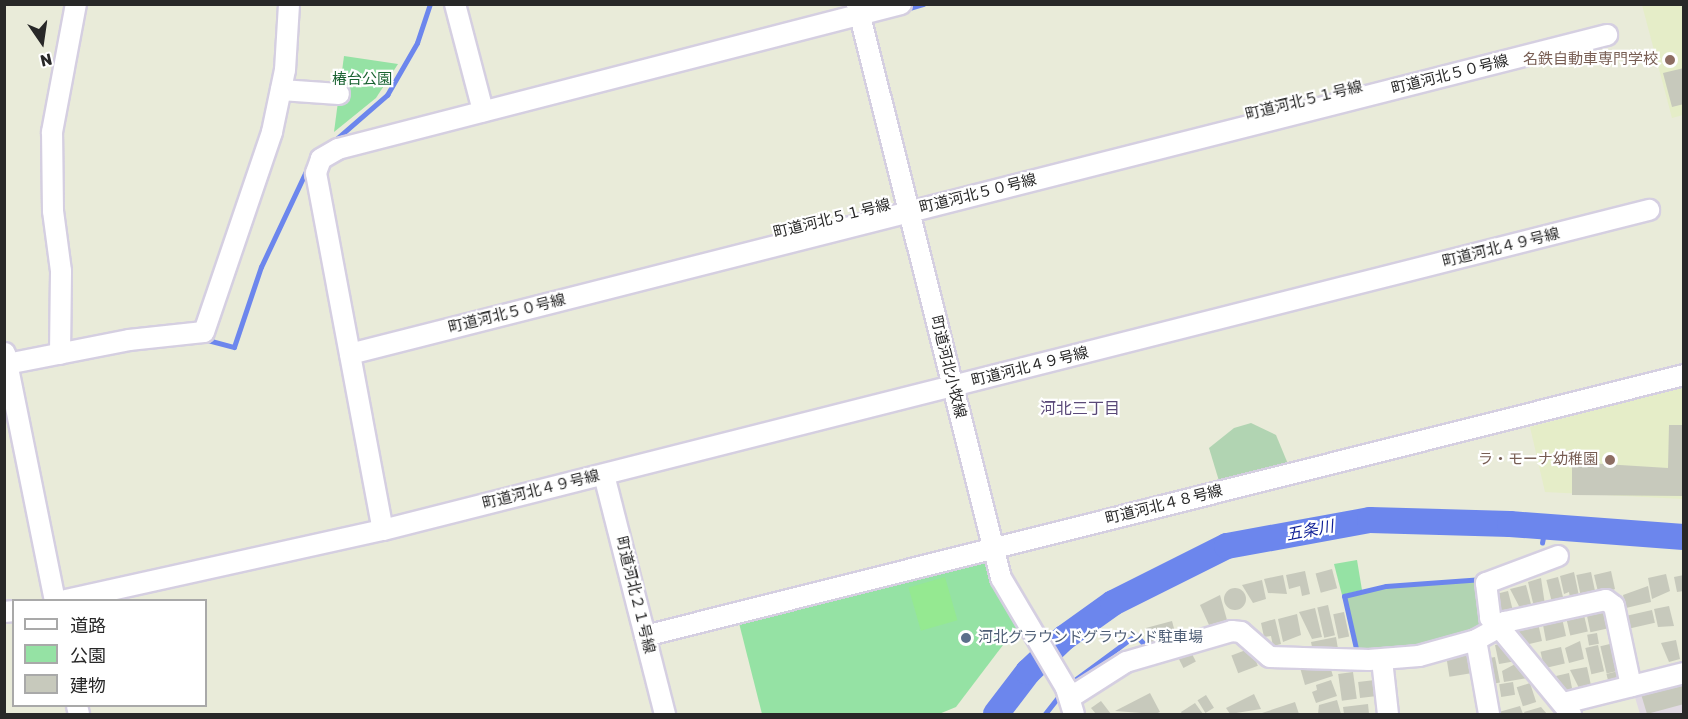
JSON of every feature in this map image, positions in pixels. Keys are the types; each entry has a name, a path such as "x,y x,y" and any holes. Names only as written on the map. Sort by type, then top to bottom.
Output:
{"street":[{"path":"60,354 62,271 52,211 52,132 76,4"},
{"path":"55,599 6,358 60,354 129,340 204,332 272,132 281,90 289,4"},
{"path":"455,4 483,111"},
{"path":"383,530 317,166 338,148 859,10 901,4"},
{"name":"町道河北小牧線","path":"859,10 993,548 1005,586 1061,680 1075,710"},
{"name":"町道河北５０号線","path":"350,354 908,206 1607,35"},
{"path":"281,90 339,94"},
{"name":"町道河北４９号線","path":"71,599 383,530 1649,210"},
{"name":"町道河北４８号線","path":"645,636 1683,375"},
{"name":"町道河北２１号線","path":"604,475 665,714"},
{"path":"1558,556 1486,583 1490,618 1568,709 1631,686 1683,673"},
{"path":"1075,710 1126,662 1232,631 1241,632 1270,657 1382,660 1419,656 1476,640 1505,622 1606,600 1614,606 1631,686"},
{"path":"1476,640 1489,714"},
{"path":"1382,660 1388,714"}],"shaded area":[{"name":"名鉄自動車専門学校","path":"1642,5 1683,5 1683,115 1672,118"},
{"name":"ラ・モーナ幼稚園","path":"1683,387 1683,499 1545,492 1530,427"},
{"path":"1251,423 1276,435 1288,464 1219,481 1209,448 1234,428"},
{"path":"1481,581 1484,619 1478,633 1420,651 1360,655 1346,597 1386,588"},
{"path":"1683,681 1683,714 1640,714 1634,694"}],"green space":[{"name":"椿台公園","path":"344,56 398,64 376,98 334,132"},
{"path":"1357,560 1362,590 1342,595 1334,564"},
{"path":"985,562 1019,624 956,707 939,714 762,714 739,623"},
{"path":"945,577 957,620 921,631 908,587"}],"building":[{"path":"1684,68 1684,104 1672,107 1663,73"},
{"path":"1669,425 1684,425 1684,496 1572,495 1572,462 1668,468"},
{"path":"1332,569 1337,588 1321,593 1316,573"},
{"path":"1305,571 1310,594 1302,596 1300,586 1289,589 1286,575"},
{"path":"1611,571 1615,589 1599,596 1594,575"},
{"path":"1574,572 1579,596 1570,598 1569,592 1564,594 1560,576"},
{"path":"1591,572 1596,596 1582,600 1576,575"},
{"path":"1666,574 1670,591 1652,599 1648,578"},
{"path":"1283,575 1287,594 1268,593 1264,579"},
{"path":"1684,575 1684,591 1677,592 1674,577"},
{"path":"1558,577 1564,601 1552,604 1546,580"},
{"path":"1541,578 1545,605 1534,607 1528,582"},
{"path":"1262,580 1266,599 1253,603 1242,585"},
{"path":"1526,585 1532,608 1521,610 1510,589"},
{"path":"1648,586 1651,602 1626,608 1623,595"},
{"path":"1235,588 1243,591 1246,599 1243,607 1235,610 1227,607 1224,599 1227,591"},
{"path":"1508,591 1513,611 1499,614 1492,595"},
{"path":"1220,595 1227,620 1209,625 1200,605"},
{"path":"1328,605 1335,635 1324,638 1317,607"},
{"path":"1669,606 1674,626 1658,627 1654,609"},
{"path":"1315,608 1322,637 1312,639 1299,612"},
{"path":"1608,609 1612,628 1590,632 1586,614"},
{"path":"1652,610 1655,623 1630,629 1627,616"},
{"path":"1344,612 1349,636 1338,639 1333,614"},
{"path":"1297,614 1301,635 1283,642 1278,619"},
{"path":"1584,615 1588,632 1570,636 1566,619"},
{"path":"1562,618 1566,636 1546,641 1543,625"},
{"path":"1275,619 1281,644 1273,646 1271,636 1264,637 1261,623"},
{"path":"1172,621 1176,636 1150,643 1146,628"},
{"path":"1538,623 1542,641 1525,645 1515,628"},
{"path":"1597,633 1599,644 1589,646 1587,635"},
{"path":"1336,637 1338,649 1312,647 1311,642"},
{"path":"1676,640 1680,659 1669,662 1661,643"},
{"path":"1580,641 1584,659 1569,663 1565,648"},
{"path":"1506,643 1516,661 1499,664 1495,645"},
{"path":"1614,643 1620,670 1607,673 1600,646"},
{"path":"1598,645 1604,671 1591,674 1585,648"},
{"path":"1561,647 1565,664 1544,668 1541,652"},
{"path":"1251,648 1258,666 1238,673 1231,656"},
{"path":"1190,650 1196,662 1183,668 1178,656"},
{"path":"1471,653 1474,673 1449,677 1446,657"},
{"path":"1495,657 1500,683 1489,685 1484,659"},
{"path":"1519,662 1527,678 1504,682 1502,671"},
{"path":"1329,663 1333,676 1305,685 1299,664"},
{"path":"1587,667 1592,690 1581,692 1570,670"},
{"path":"1618,671 1621,682 1609,685 1606,674"},
{"path":"1353,672 1357,699 1342,701 1338,674"},
{"path":"1569,673 1573,693 1565,695 1556,676"},
{"path":"1331,680 1337,696 1316,703 1312,692 1317,690 1316,685"},
{"path":"1375,680 1377,696 1360,698 1358,682"},
{"path":"1513,682 1515,695 1501,697 1499,684"},
{"path":"1530,683 1536,702 1523,706 1517,687"},
{"path":"1684,683 1684,704 1647,714 1641,694"},
{"path":"1150,693 1160,712 1155,714 1115,711"},
{"path":"1254,694 1261,709 1230,714 1226,708"},
{"path":"1206,695 1214,708 1205,713 1198,700"},
{"path":"1337,700 1341,714 1318,714 1319,705"},
{"path":"1101,701 1111,714 1096,714 1091,708"},
{"path":"1295,702 1299,714 1259,714"},
{"path":"1195,703 1203,714 1182,714 1181,712"},
{"path":"1368,704 1369,714 1344,714 1343,707"},
{"path":"1520,706 1523,714 1492,714"},
{"path":"1541,707 1547,714 1525,714 1524,712"}],"waterway":[{"path":"333,142 387,95 417,43 430,4"},
{"path":"906,9 923,4"},
{"path":"204,339 234,347 261,267 308,167"},
{"name":"五条川","path":"996,714 1028,672 1064,638 1113,603 1227,546 1370,520 1510,524 1684,537"},
{"path":"1542,543 1545,528"},
{"path":"1357,653 1344,596 1386,586 1483,579"},
{"path":"1076,679 1136,635 1147,647"},
{"path":"1045,714 1060,695"}],"place":[{"name":"名鉄自動車専門学校","path":"1670,60"},
{"name":"ラ・モーナ幼稚園","path":"1610,460"},
{"name":"河北グラウンドグラウンド駐車場","path":"966,638"}],"district":[{"name":"河北三丁目","path":"1080,409"}]}
